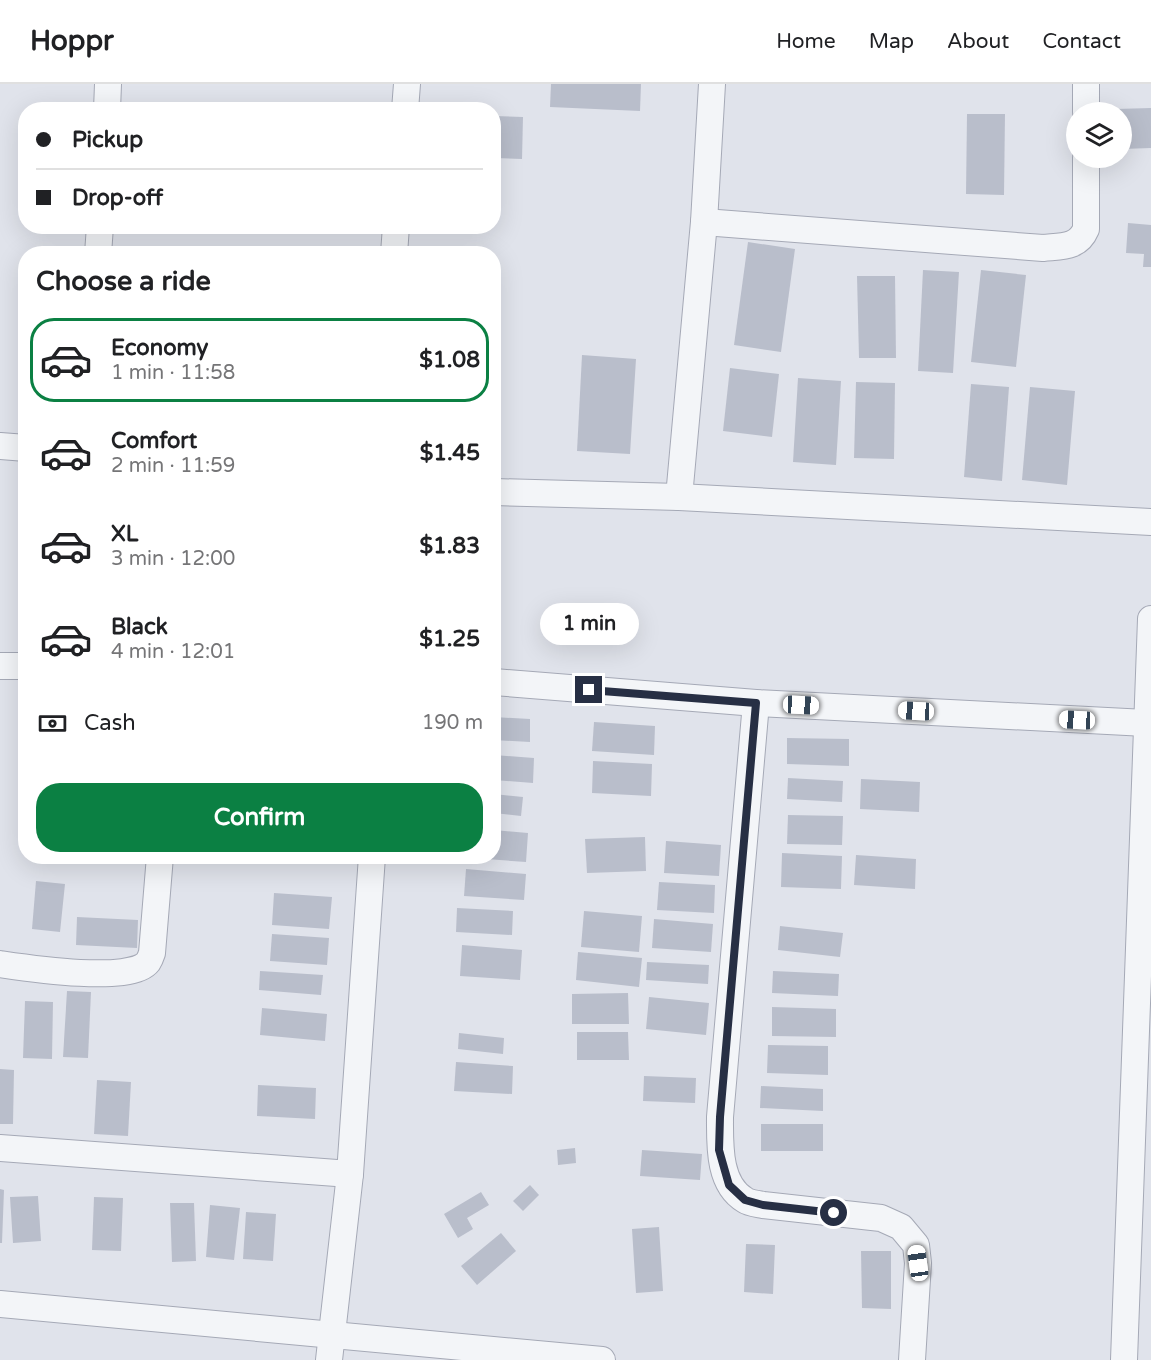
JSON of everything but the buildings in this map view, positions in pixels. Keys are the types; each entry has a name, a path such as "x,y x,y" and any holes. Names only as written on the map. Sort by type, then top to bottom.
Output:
{"street":[{"path":"107,102 108,84"},
{"path":"406,102 407,84"},
{"path":"679,497 704,222 712,84"},
{"path":"1086,84 1086,102"},
{"path":"704,222 1043,248 1064,246 1076,244 1083,237 1086,229 1086,168"},
{"path":"0,446 18,447"},
{"path":"501,492 679,497 1151,522"},
{"path":"1124,1360 1141,1203 1146,723 1151,619"},
{"path":"0,666 18,666"},
{"path":"501,683 756,703 1146,723"},
{"path":"756,703 719,1150 729,1185 745,1200 763,1205 881,1218 901,1227 915,1245 918,1263 912,1360"},
{"path":"0,964 106,974 139,968 148,962 152,953 159,864"},
{"path":"329,1360 350,1174 371,864"},
{"path":"0,1148 350,1174"},
{"path":"0,1304 602,1360"}],"route":[{"path":"589,690 756,703 719,1150 729,1185 745,1200 763,1205 834,1213"}]}
